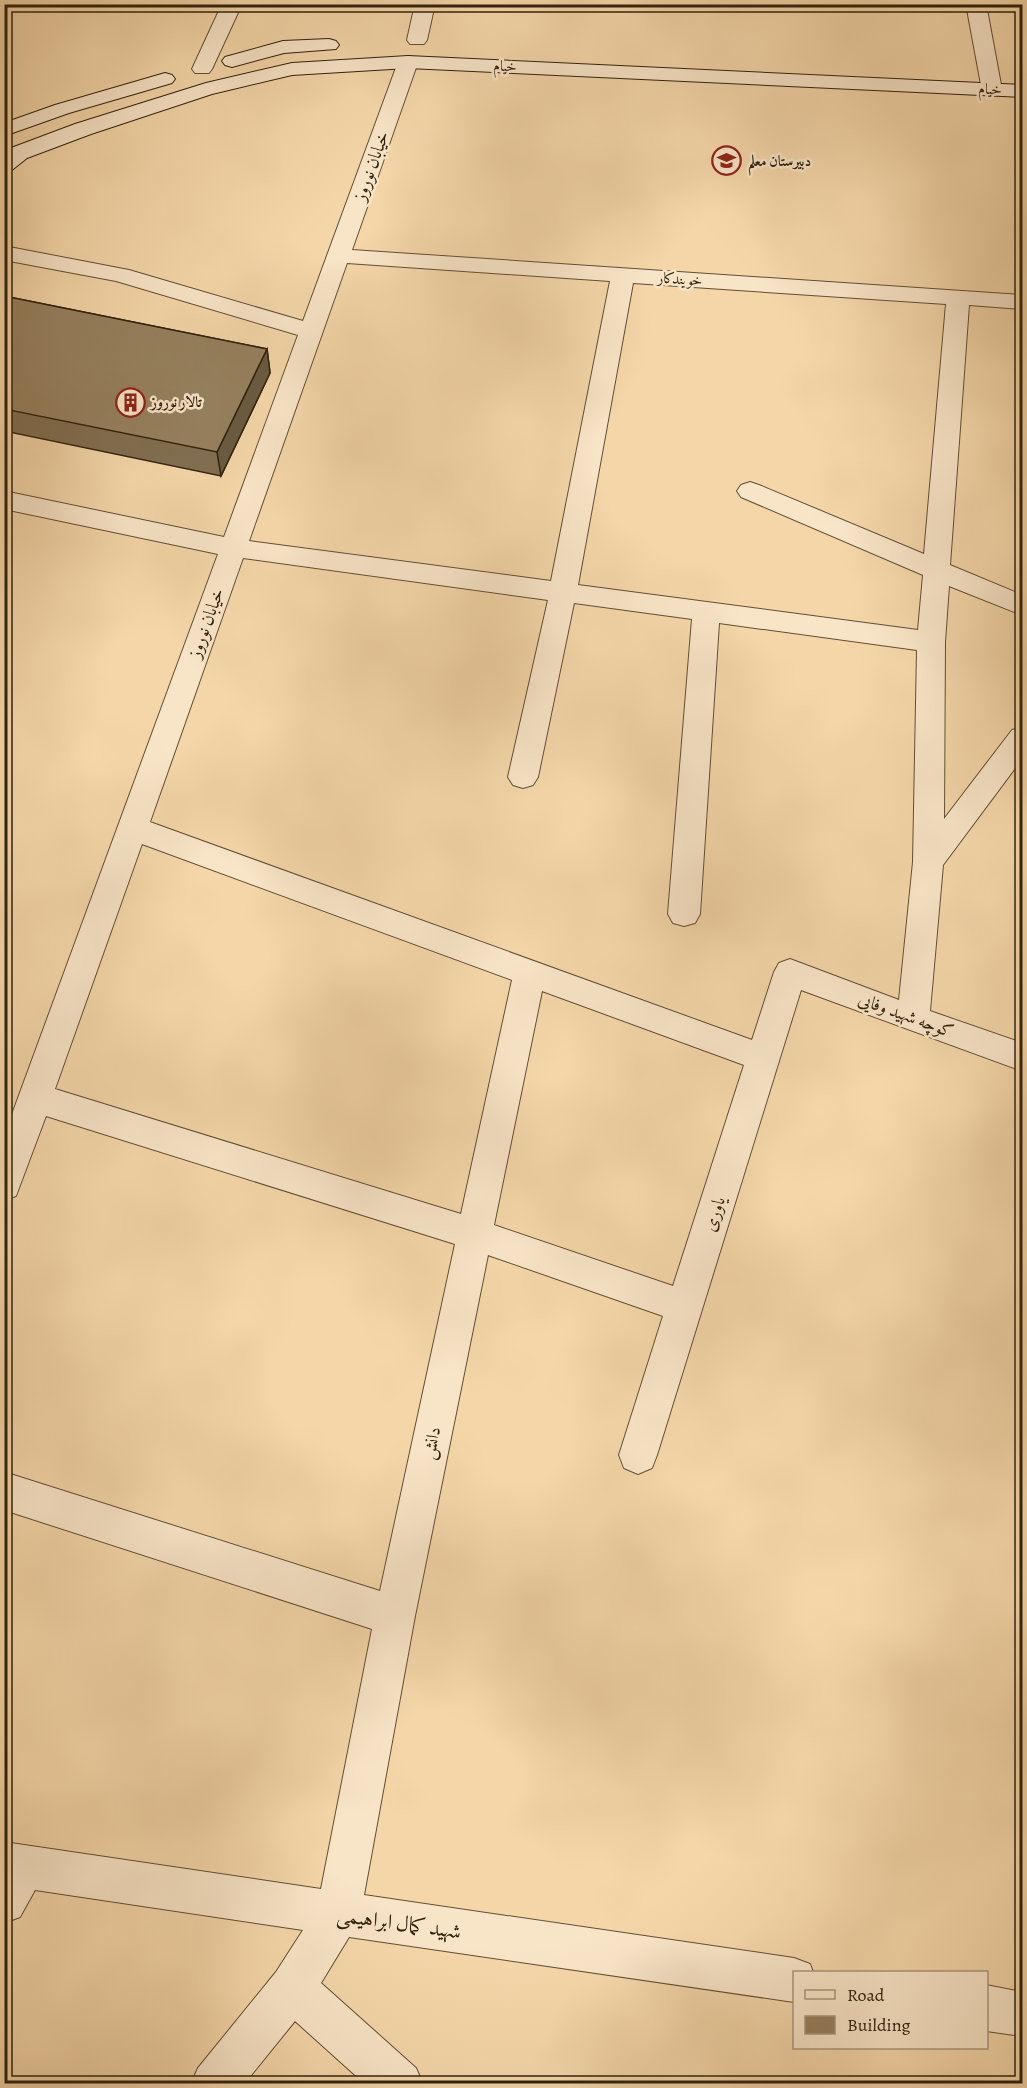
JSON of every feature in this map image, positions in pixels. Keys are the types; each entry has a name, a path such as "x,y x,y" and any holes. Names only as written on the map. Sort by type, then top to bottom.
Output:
{"street":[{"path":"204,79 231,4"},
{"name":"خیابان نوروز","path":"4,1185 338,256 406,47 425,4"},
{"path":"976,4 990,81"},
{"name":"خیام","path":"4,130 62,109 204,79 292,69 440,41"},
{"name":"خیام","path":"4,165 19,153 283,47 350,44"},
{"name":"خیام","path":"406,47 990,81 1023,77"},
{"name":"خیام","path":"678,55 990,81 1023,91"},
{"path":"4,253 41,257 152,285 311,331"},
{"name":"خویندکار","path":"338,256 1023,302"},
{"path":"523,777 563,592 623,275"},
{"path":"913,1019 928,862 931,642 958,297"},
{"path":"750,491 1023,606"},
{"path":"4,500 233,548 931,642"},
{"path":"684,914 706,611"},
{"path":"928,862 1023,738"},
{"path":"132,828 763,1058"},
{"name":"کوچه شهید وفایی","path":"790,972 913,1019 1023,1057"},
{"name":"یاوری","path":"638,1455 790,972"},
{"name":"دانش","path":"338,1914 395,1616 530,974"},
{"path":"36,1098 475,1234 685,1307"},
{"path":"4,1491 395,1616"},
{"name":"شهید کمال ابراهیمی","path":"11,1878 338,1914 793,1980"},
{"path":"214,2084 292,1988 338,1914"},
{"path":"292,1988 400,2084"},
{"path":"988,2008 1023,2014"}],"building":[{"name":"تالار نوروز","path":"4,296 267,349 217,452 4,409"}],"place":[{"name":"دبیرستان معلم","path":"727,161"},
{"name":"تالار نوروز","path":"130,402"}]}
